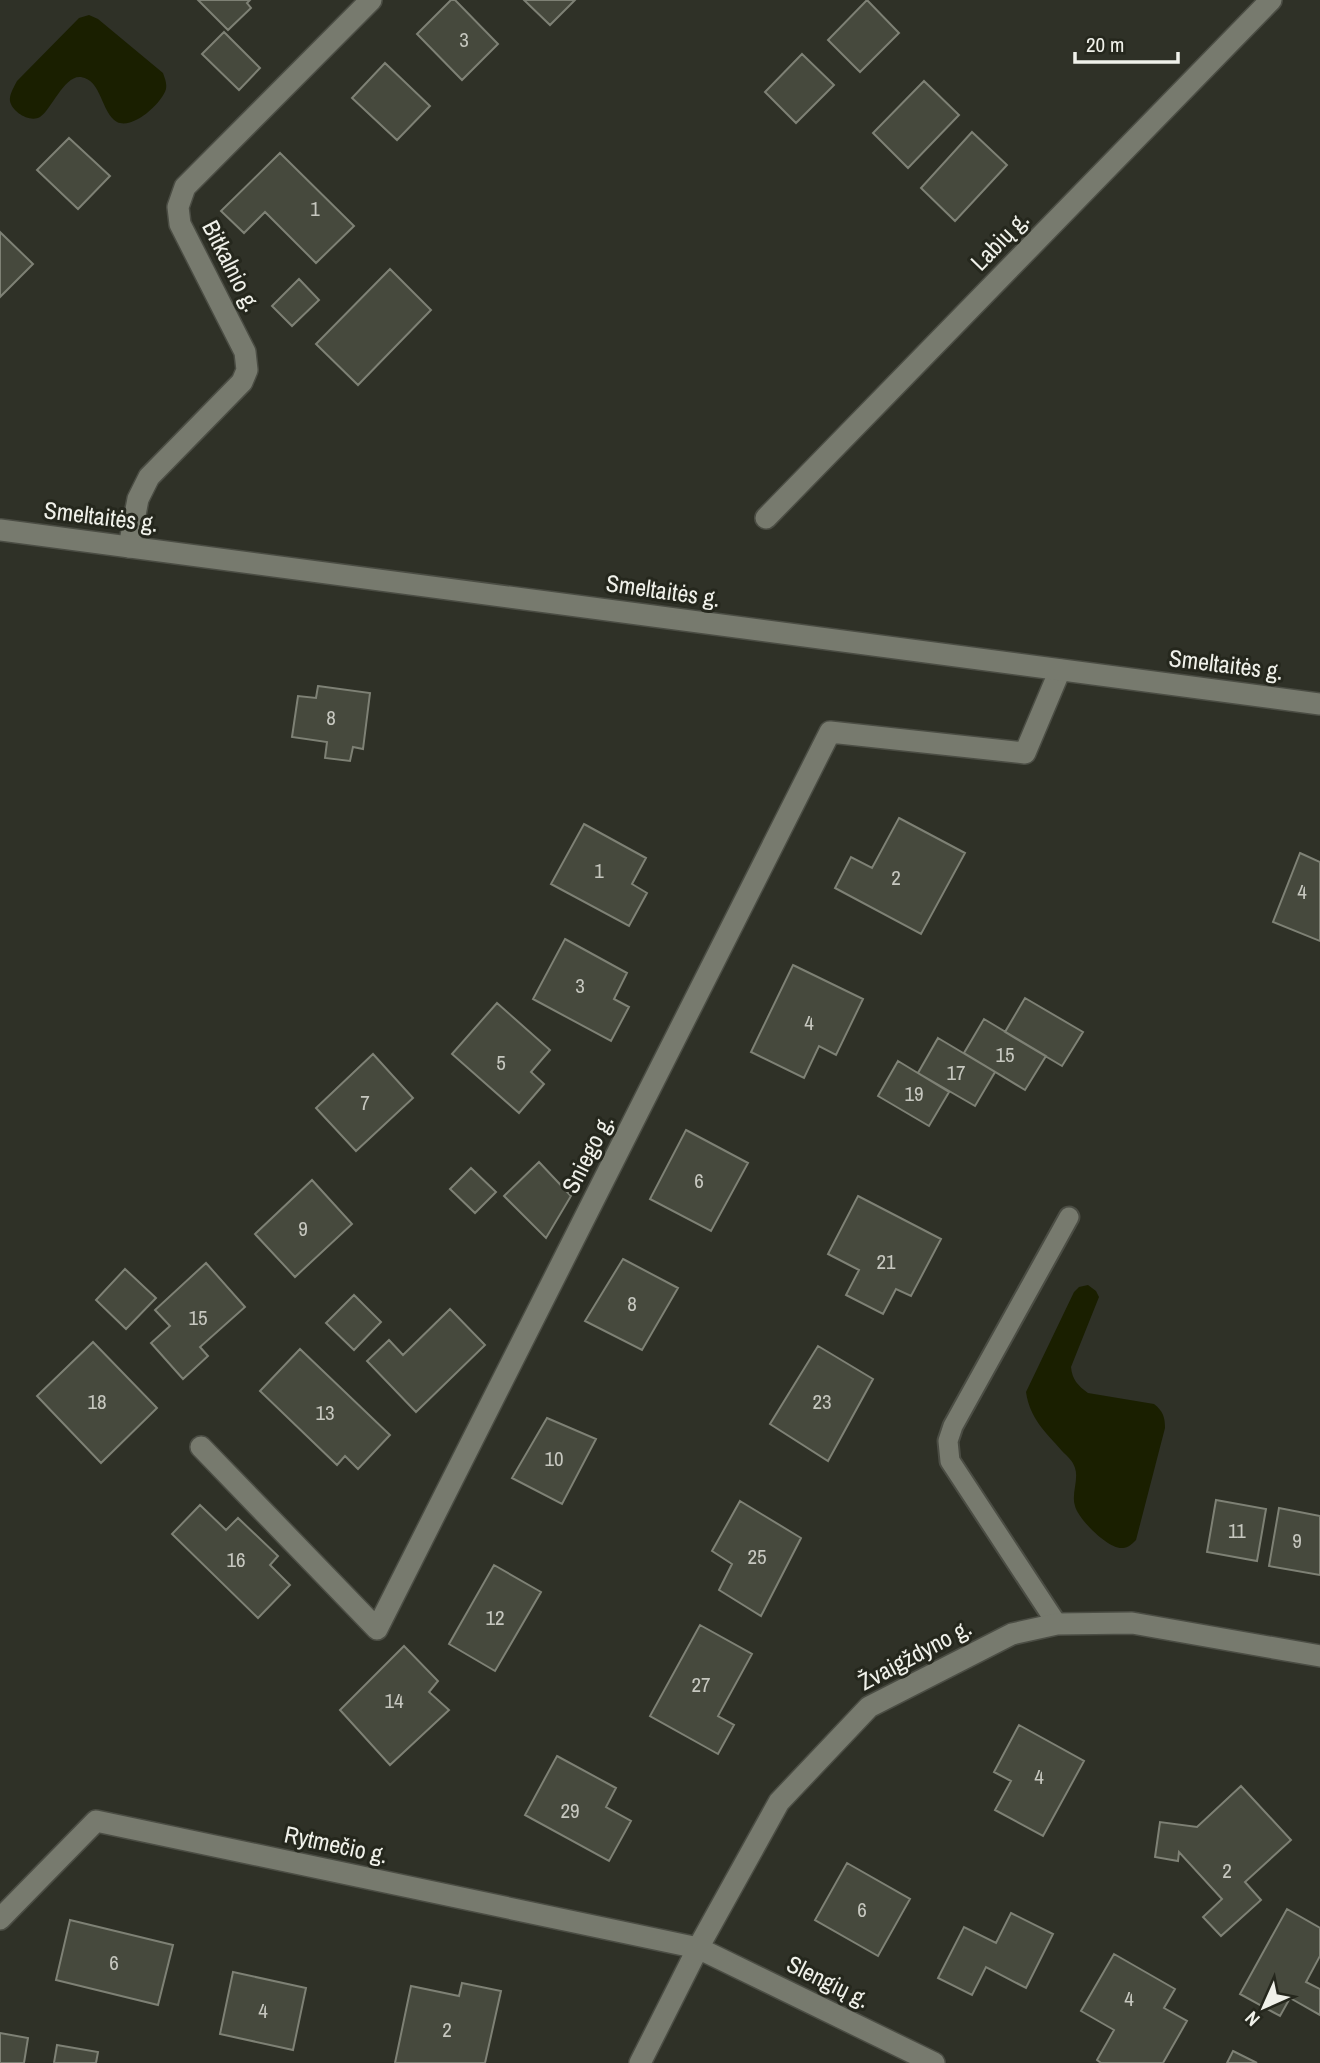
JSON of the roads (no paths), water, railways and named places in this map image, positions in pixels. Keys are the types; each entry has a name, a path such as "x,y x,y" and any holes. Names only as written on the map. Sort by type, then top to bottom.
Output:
{"street":[{"name":"Bitkalnio g.","path":"128,547 138,499 149,477 242,382 247,370 245,352 180,224 178,207 185,187 371,0"},
{"name":"Labių g.","path":"766,518 1271,0"},
{"name":"Smeltaitės g.","path":"0,530 1320,704"},
{"name":"Sniego g.","path":"201,1447 377,1629 830,732 1025,753 1060,670"},
{"name":"Žvaigždyno g.","path":"640,2063 698,1948 779,1802 869,1707 1012,1634 1057,1624 1132,1623 1320,1656"},
{"name":"Rytmečio g.","path":"0,1919 96,1821 698,1948"},
{"name":"Slengių g.","path":"698,1948 934,2063"}],"lane":[{"path":"1057,1624 950,1461 948,1441 953,1426 1069,1217"}]}
